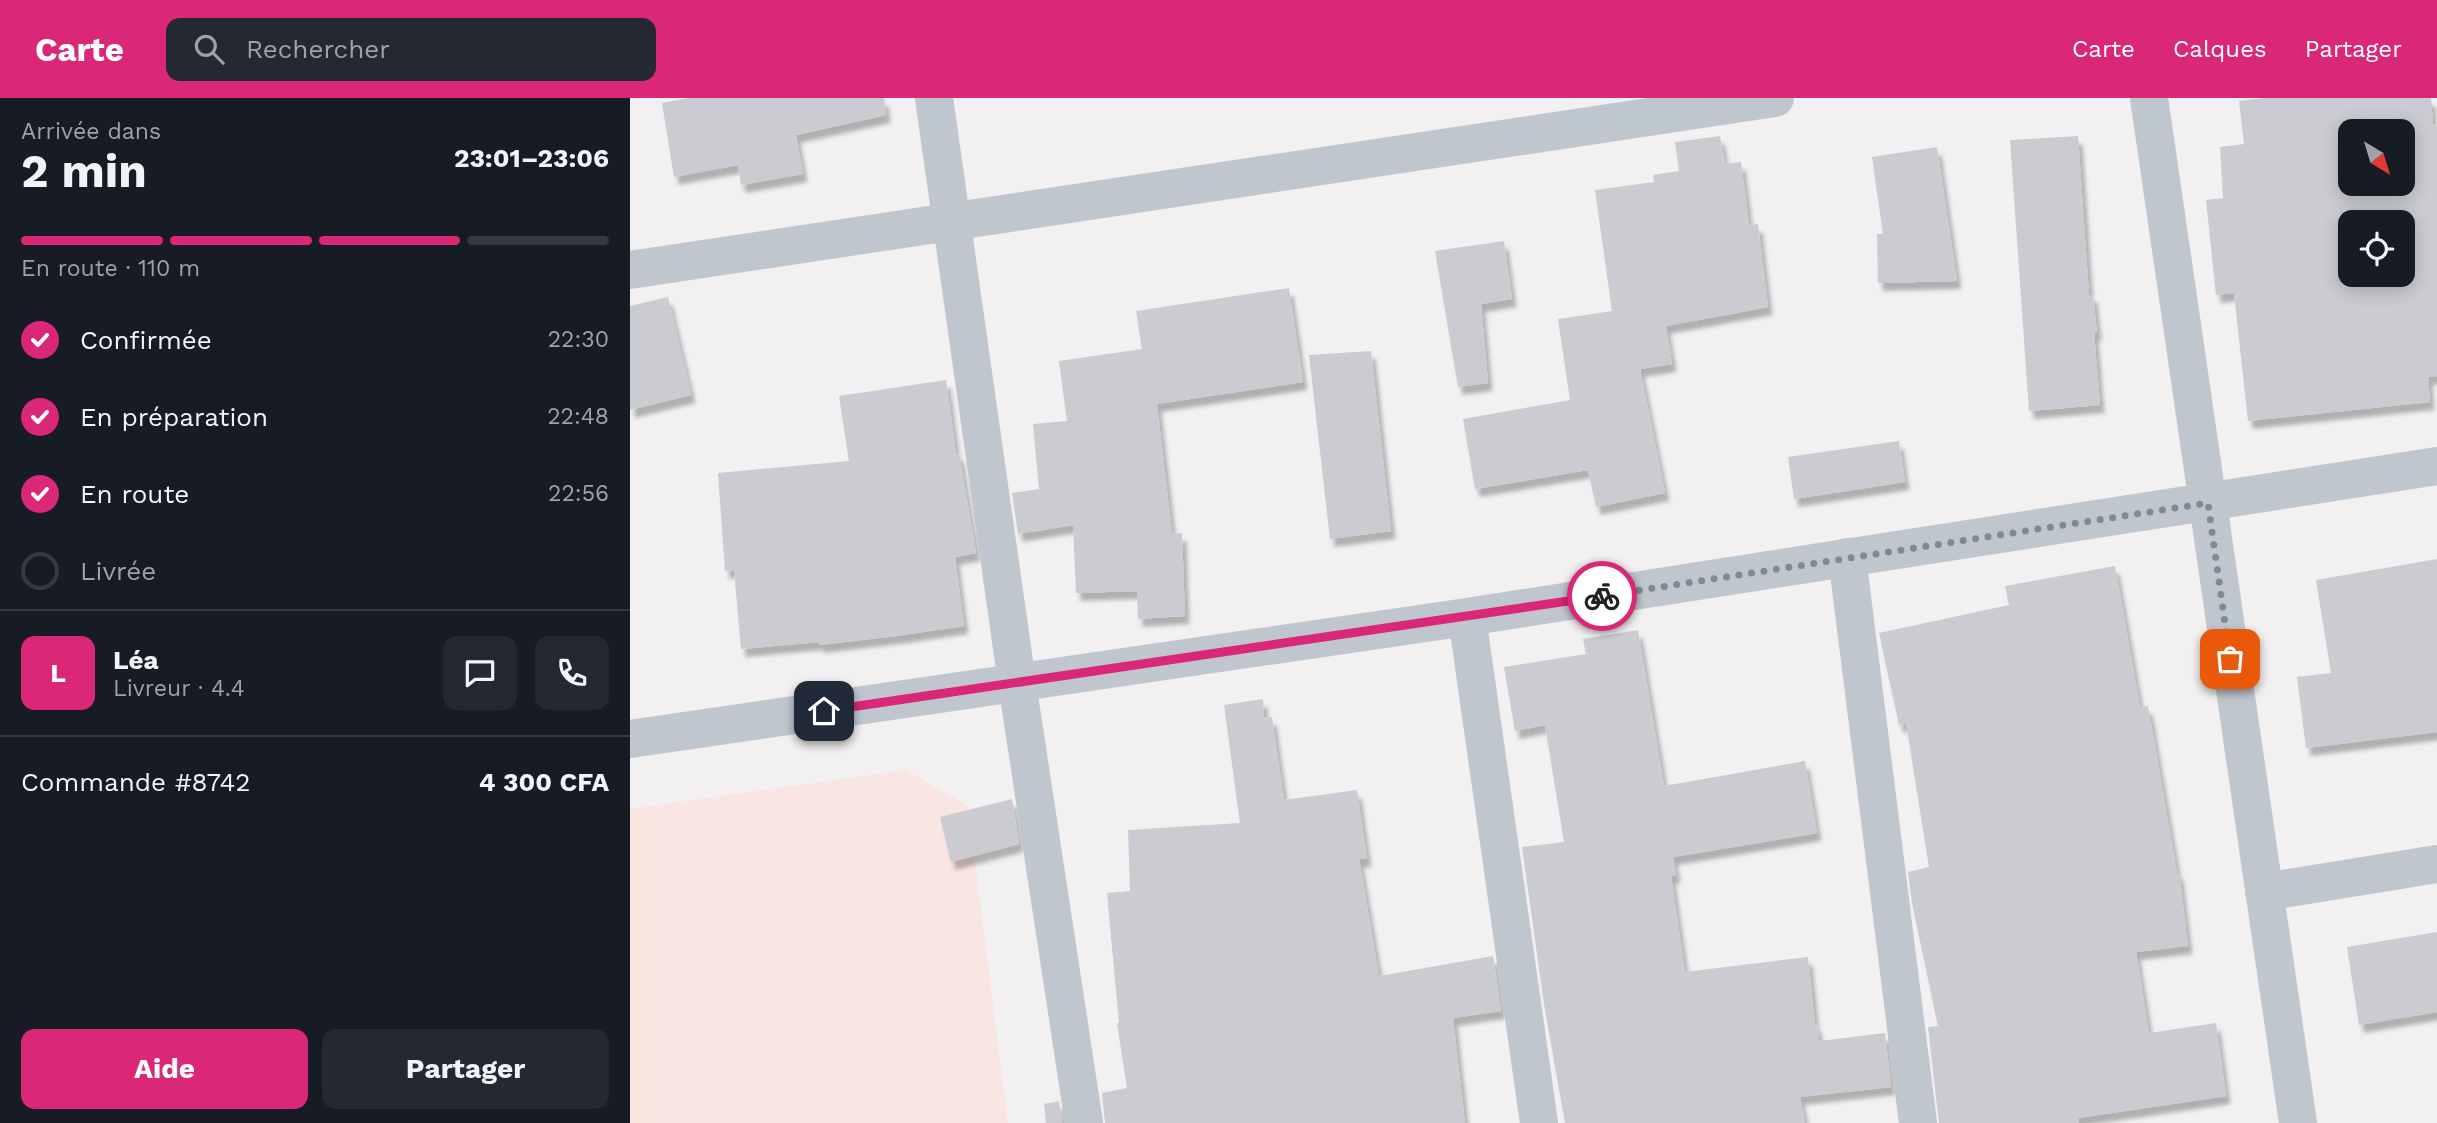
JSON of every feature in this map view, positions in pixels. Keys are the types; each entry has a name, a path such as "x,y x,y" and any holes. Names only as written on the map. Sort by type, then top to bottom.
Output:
{"street":[{"path":"934,98 1017,683 1084,1123"},
{"path":"630,270 1775,98"},
{"path":"2149,98 2298,1123"},
{"path":"630,739 1467,617 2437,466"},
{"path":"1847,557 1918,1123"},
{"path":"1467,617 1539,1123"},
{"path":"2264,892 2437,864"}],"shaded area":[{"path":"906,770 968,806 1008,1123 630,1123 630,809"}],"building":[{"path":"688,98 884,98 886,115 796,135 803,174 741,185 738,165 674,177 662,103"},
{"path":"2263,98 2431,98 2433,124 2437,124 2437,376 2428,377 2430,402 2248,421 2234,293 2216,295 2206,200 2223,198 2220,147 2244,144 2239,101"},
{"path":"1720,136 1725,164 1741,162 1749,225 1758,224 1768,307 1666,326 1672,364 1640,369 1665,493 1596,507 1588,470 1475,489 1463,419 1570,400 1558,319 1612,311 1595,190 1654,182 1653,175 1679,171 1675,142"},
{"path":"2078,136 2089,295 2093,295 2097,333 2094,333 2100,405 2029,411 2010,140"},
{"path":"1937,147 1957,281 1878,283 1877,234 1883,234 1872,157"},
{"path":"1504,241 1512,299 1481,304 1488,383 1458,387 1435,251"},
{"path":"1289,288 1303,382 1157,404 1172,534 1182,533 1185,616 1138,619 1137,591 1076,593 1073,525 1018,534 1012,493 1039,489 1033,424 1067,421 1059,361 1142,349 1136,311"},
{"path":"668,297 691,395 630,410 630,306"},
{"path":"1371,351 1391,531 1330,539 1309,355"},
{"path":"946,380 956,454 959,453 976,553 955,557 964,626 819,645 819,642 741,649 734,570 725,571 718,473 849,461 839,396"},
{"path":"1899,441 1905,482 1794,499 1788,457"},
{"path":"2437,559 2437,732 2306,748 2297,677 2331,673 2316,580"},
{"path":"2115,566 2140,707 2148,706 2179,873 2188,946 2136,952 2149,1033 2216,1023 2226,1096 2078,1118 2079,1123 1939,1123 1928,1027 1938,1026 1908,872 1929,867 1906,723 1899,725 1879,633 2009,605 2005,586"},
{"path":"1638,630 1664,786 1805,761 1817,833 1673,857 1676,875 1671,876 1685,972 1808,957 1819,1041 1885,1033 1891,1087 1800,1097 1805,1123 1565,1123 1544,1004 1522,847 1564,842 1545,725 1515,731 1504,667 1586,654 1583,639"},
{"path":"1263,699 1264,718 1272,717 1284,800 1357,790 1367,859 1359,859 1379,976 1493,956 1501,1011 1453,1018 1465,1123 1105,1123 1102,1093 1127,1088 1117,1023 1107,893 1130,891 1128,830 1240,823 1224,705"},
{"path":"1012,799 1019,844 951,862 940,817"},
{"path":"2437,932 2437,1012 2359,1025 2347,947"},
{"path":"1059,1101 1062,1123 1046,1123 1044,1104"}],"way so far":[{"path":"1602,596 2208,503 2230,659"}],"route":[{"path":"824,711 1602,596"}]}
